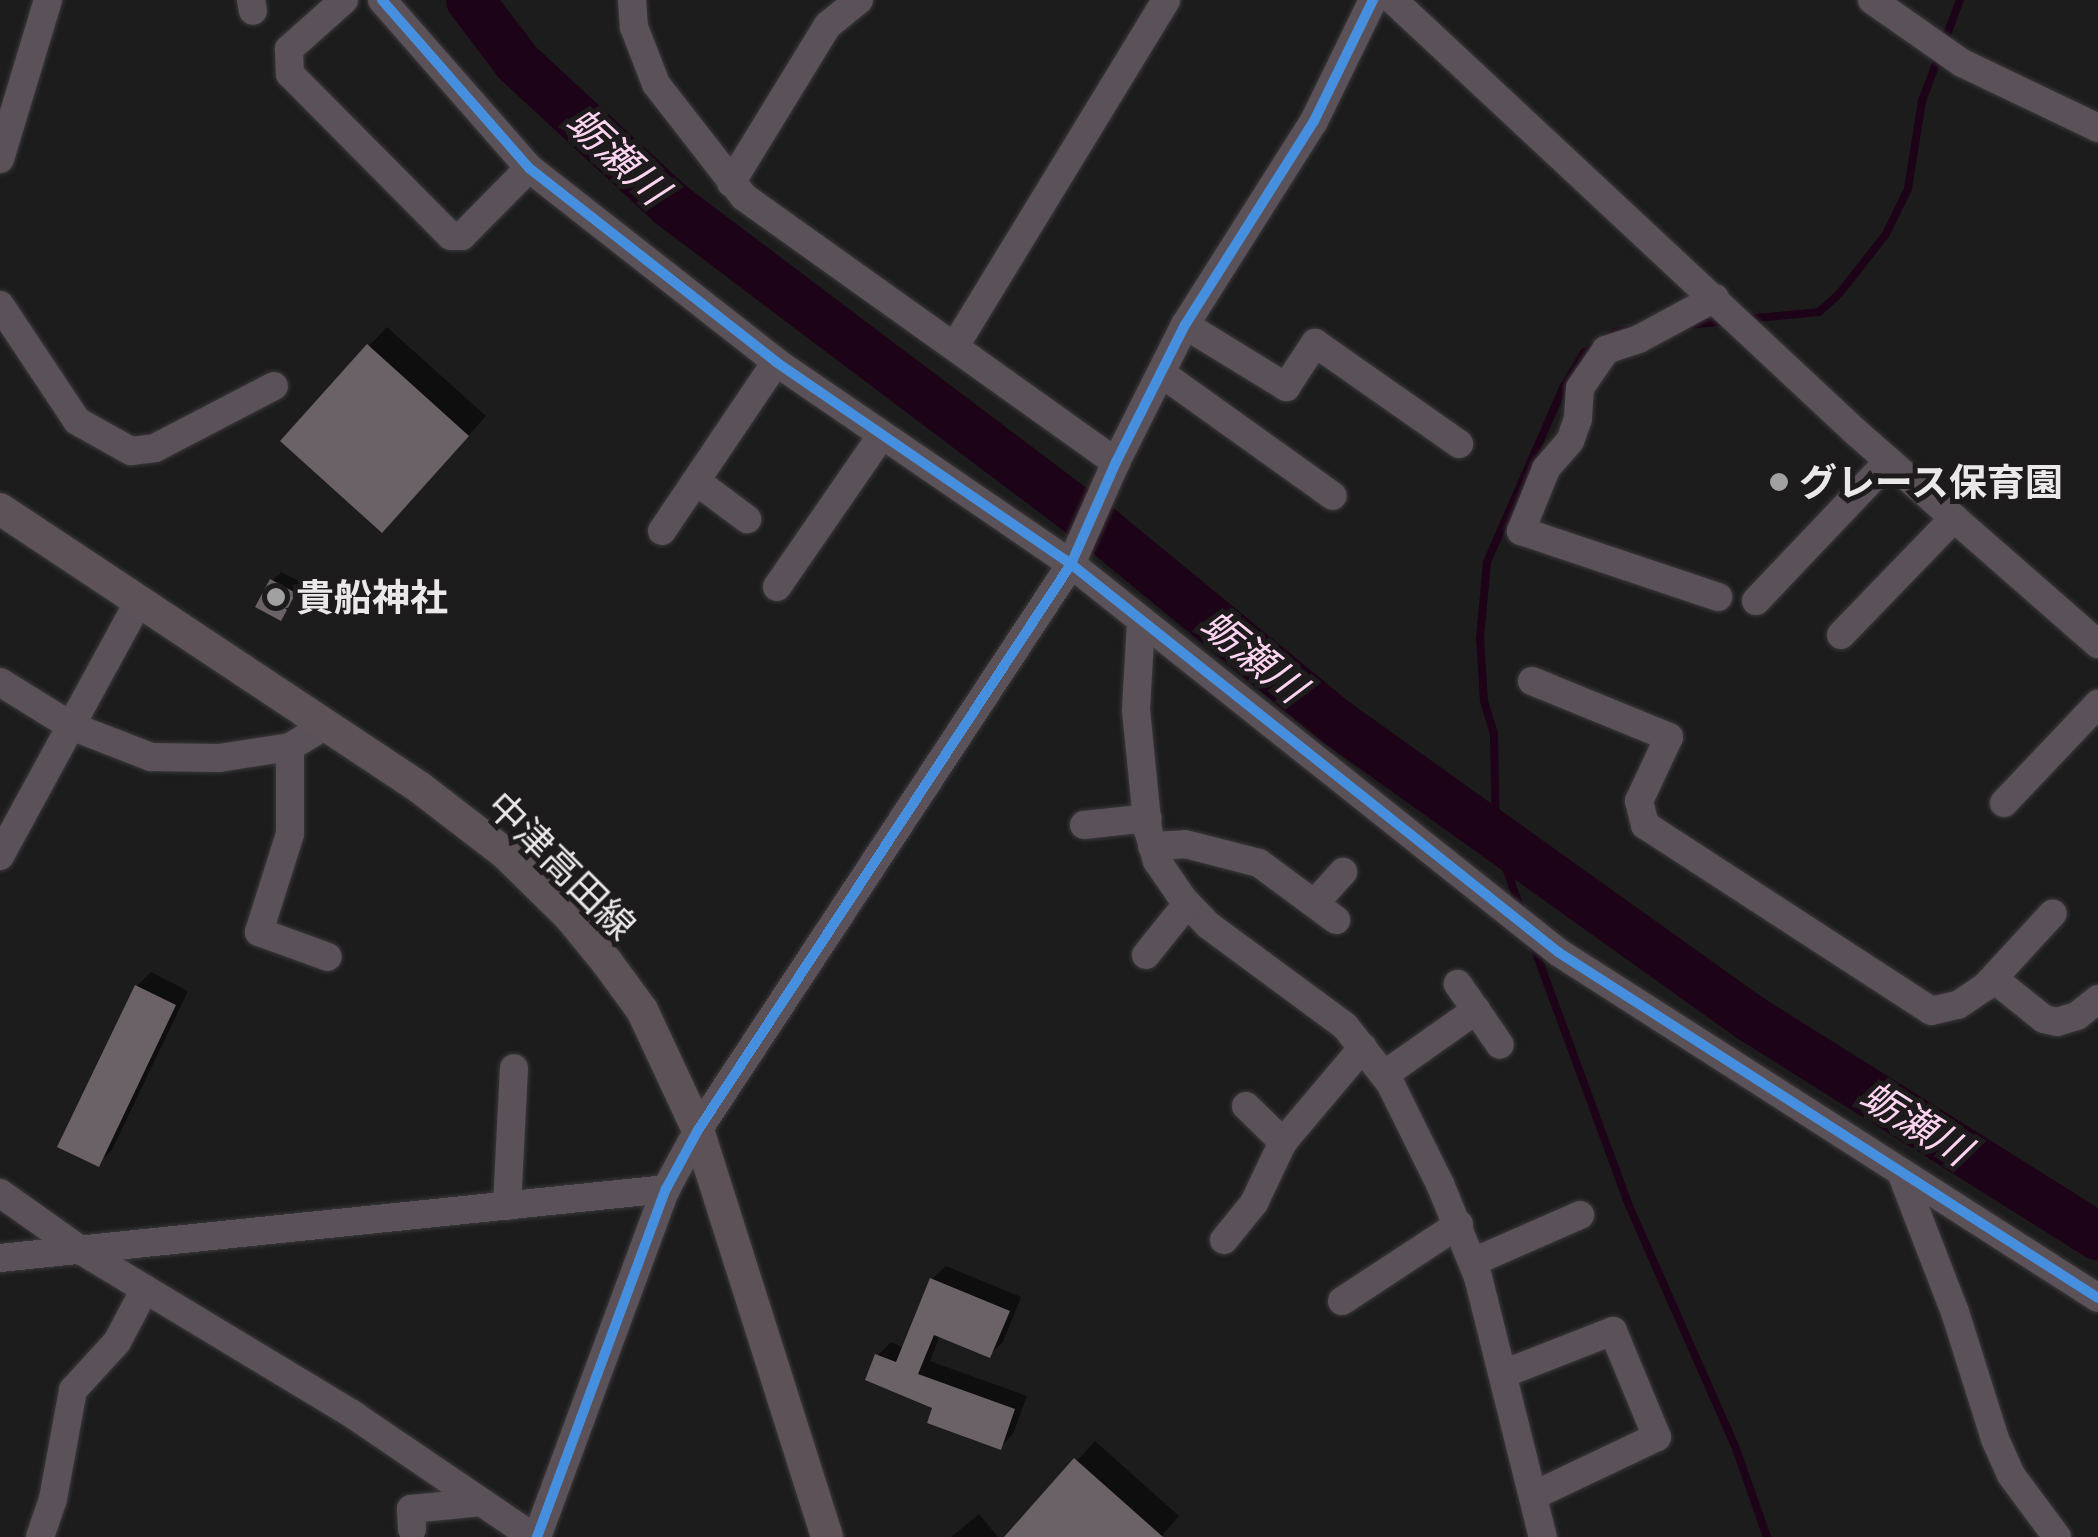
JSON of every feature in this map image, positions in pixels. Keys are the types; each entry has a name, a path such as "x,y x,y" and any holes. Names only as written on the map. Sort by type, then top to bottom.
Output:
{"main road":[{"name":"中津高田線","path":"0,509 419,786 506,854 570,917 642,1010 698,1130 827,1537"}],"street":[{"path":"0,159 48,0"},
{"path":"344,0 289,49 290,74 451,236 462,236 529,168"},
{"path":"382,0 529,168 776,362 1074,559 1141,622 1558,952 2098,1298"},
{"path":"632,0 634,27 656,84 744,197 955,346 1113,468"},
{"path":"731,183 828,25 859,0"},
{"path":"955,346 1166,0"},
{"path":"0,1193 82,1251 355,1416 535,1537 666,1189 698,1130 1074,559 1113,468 1185,325 1314,122 1373,0"},
{"path":"1393,0 1889,461 2098,644"},
{"path":"1872,0 1962,62 2098,128"},
{"path":"1714,298 1638,339 1606,350 1580,388 1578,419 1570,441 1546,469 1520,531 1718,597"},
{"path":"0,305 77,421 131,451 155,448 274,386"},
{"path":"1185,325 1286,387 1315,343 1459,444"},
{"path":"662,531 776,362"},
{"path":"1161,373 1333,496"},
{"path":"777,587 882,434"},
{"path":"1756,601 1889,461"},
{"path":"696,481 746,520"},
{"path":"1842,636 1954,518"},
{"path":"0,856 139,602"},
{"path":"1141,622 1136,710 1150,832 1157,860 1187,904 1208,925 1328,1011 1384,1075 1473,1262 1543,1537"},
{"path":"1532,681 1669,737 1639,802 1645,825 1931,1012 1958,1004 1994,979 2053,913"},
{"path":"0,682 71,726 151,757 219,758 290,747 326,725"},
{"path":"2004,804 2098,704"},
{"path":"290,747 290,834 259,932 328,957"},
{"path":"1084,825 1150,832 1259,862 1325,912 1343,872"},
{"path":"1146,955 1187,904"},
{"path":"1994,979 2044,1019 2057,1022 2076,1016 2098,999"},
{"path":"1458,984 1500,1045"},
{"path":"1384,1075 1476,1010"},
{"path":"1224,1240 1254,1203 1282,1142 1363,1047"},
{"path":"507,1206 514,1068"},
{"path":"1246,1106 1282,1142"},
{"path":"1902,1175 1955,1312 1995,1439 2012,1475 2057,1537"},
{"path":"0,1258 666,1189"},
{"path":"1473,1262 1580,1216"},
{"path":"1342,1300 1458,1224"},
{"path":"40,1537 53,1500 73,1390 117,1342 144,1289"},
{"path":"1502,1374 1613,1331 1657,1437 1533,1496"},
{"path":"412,1529 411,1508 482,1502"}],"building":[{"path":"367,344 469,436 382,533 280,441"},
{"path":"270,579 296,593 281,621 255,607"},
{"path":"135,985 176,1005 99,1167 57,1147"},
{"path":"930,1278 1010,1311 990,1358 934,1335 918,1374 1015,1409 1001,1450 927,1423 932,1408 865,1380 875,1354 896,1362"},
{"path":"1074,1458 1163,1537 1004,1537"}],"waterway":[{"name":"蛎瀬川","path":"470,0 518,63 670,204 1101,529 1336,722 1750,1018 2098,1236"},
{"path":"1747,319 1819,312 1839,294 1886,234 1908,189 1922,101 1960,0"},
{"path":"1687,325 1728,321"},
{"path":"1521,910 1496,840 1494,734 1484,701 1480,638 1487,562 1564,386 1584,353 1615,332 1629,330"},
{"path":"1532,942 1630,1208 1735,1446 1767,1537"}],"cycle path":[{"path":"382,0 529,168 776,362 1071,564 1558,952 2098,1298"},
{"path":"537,1537 666,1189 698,1130 1071,564 1116,462 1185,325 1314,121 1373,0"}],"place":[{"name":"グレース保育園","path":"1779,482"},
{"name":"貴船神社","path":"276,597"}]}
